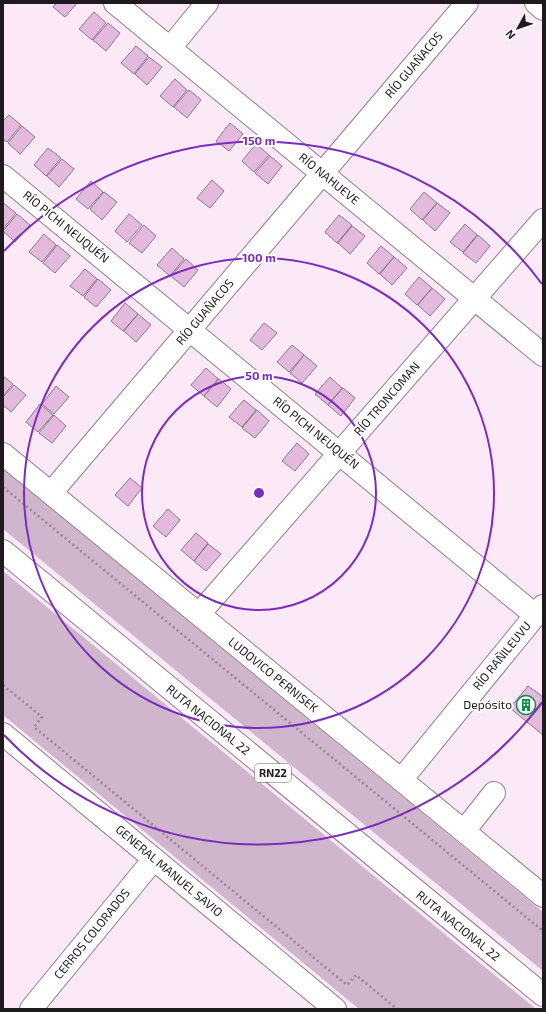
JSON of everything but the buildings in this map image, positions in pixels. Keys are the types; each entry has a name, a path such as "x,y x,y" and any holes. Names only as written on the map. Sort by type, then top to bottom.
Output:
{"main road":[{"name":"RÍO NAHUEVE","path":"115,3 543,355"},
{"path":"170,48 207,3"},
{"name":"RÍO GUAÑACOS","path":"51,494 467,3"},
{"path":"536,3 543,9"},
{"name":"RÍO PICHI NEUQUÉN","path":"3,176 340,453 539,610"},
{"name":"RÍO TRONCOMAN","path":"199,614 543,220"},
{"name":"LUDOVICO PERNISEK","path":"3,454 543,896"},
{"name":"RUTA NACIONAL 22","path":"3,551 543,995"},
{"name":"RÍO RAÑILEUVU","path":"401,780 539,610"},
{"name":"GENERAL MANUEL SAVIO","path":"3,734 335,1009"},
{"path":"464,831 494,793"},
{"name":"CERROS COLORADOS","path":"31,1009 154,859"}],"path":[{"path":"3,487 543,931"},
{"path":"3,685 42,717 34,727 184,851 347,985 356,975 397,1009"},
{"path":"148,828 152,824"},
{"path":"181,855 184,851"}],"shaded area":[{"path":"3,469 543,912 543,971 3,529"},
{"path":"3,571 536,1009 359,1009 3,715"}],"place":[{"name":"Depósito","path":"526,705"}]}
